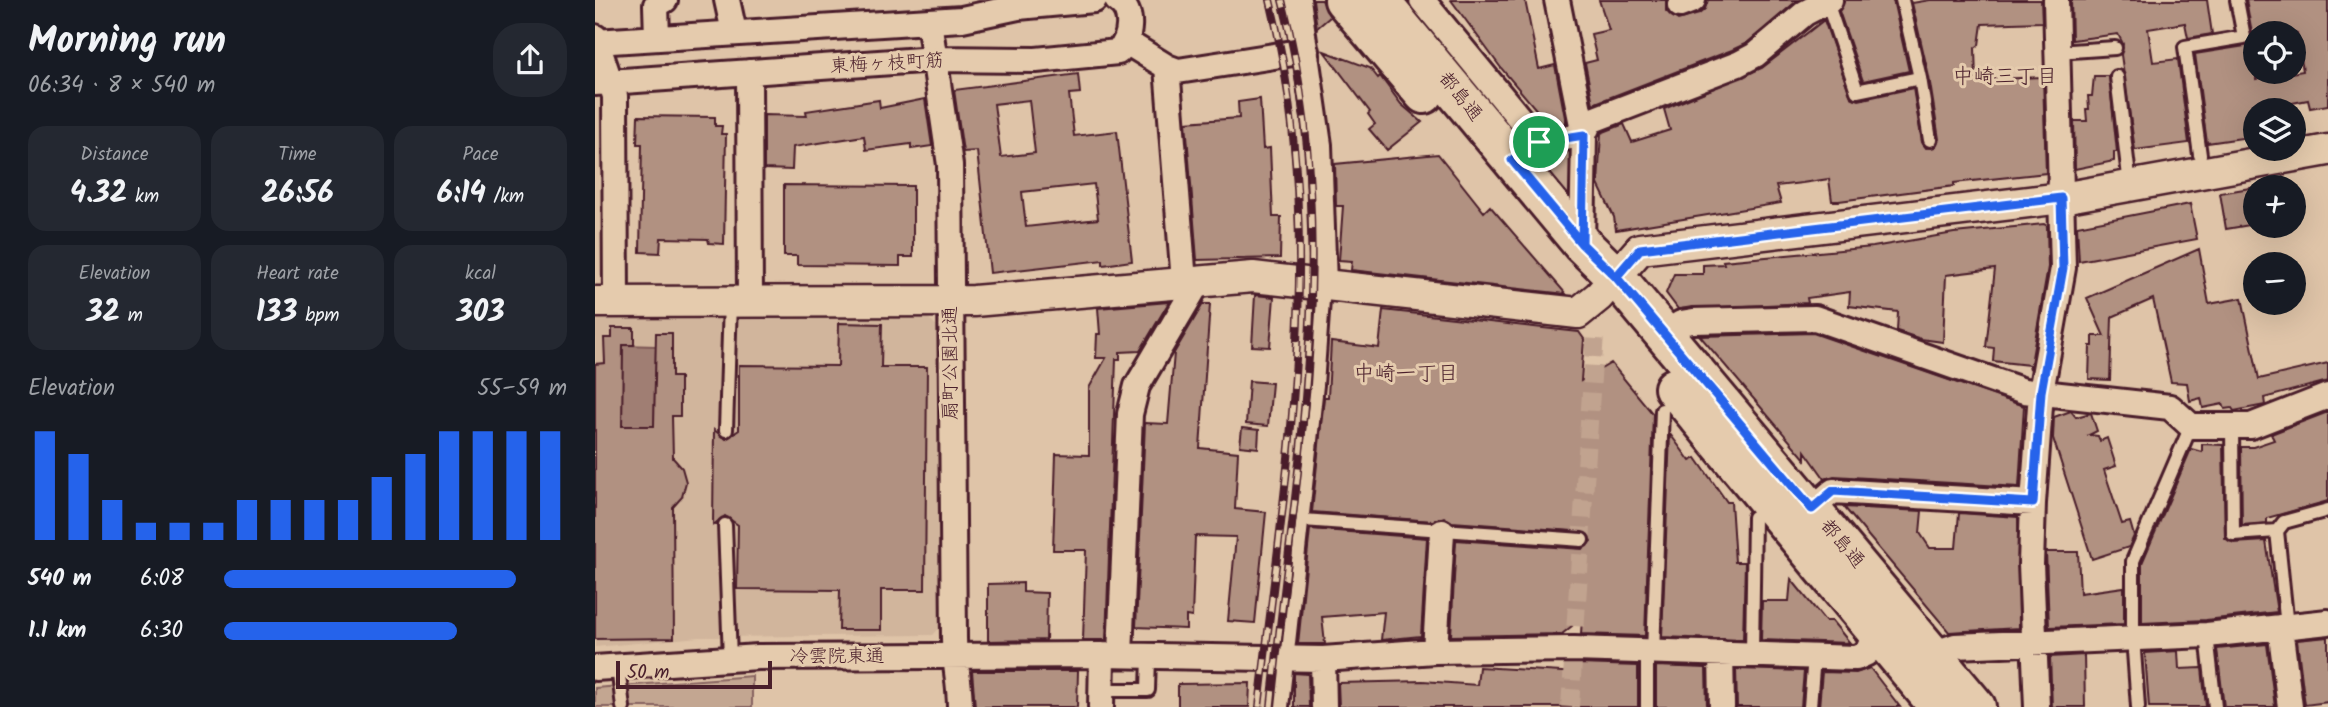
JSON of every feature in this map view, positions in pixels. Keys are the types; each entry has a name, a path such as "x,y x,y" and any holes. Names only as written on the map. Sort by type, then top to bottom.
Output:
{"main road":[{"name":"都島通","path":"1344,0 1607,287 1876,631 1939,707"},
{"name":"都島通","path":"1379,0 1425,10 1525,151 1607,287 1664,334 1976,707"}],"street":[{"path":"657,38 656,5 665,0"},
{"path":"727,0 734,33"},
{"name":"東梅ヶ枝町筋","path":"596,40 962,19 1017,4 1094,0"},
{"path":"1117,0 1128,12 1128,43 1178,71 1306,51"},
{"path":"1298,0 1319,145 1324,284"},
{"path":"1557,0 1584,135 1582,244"},
{"path":"2037,707 2031,564 2033,503 2041,392 2063,268 2056,0"},
{"path":"1584,135 1590,121 1755,55 1805,13 1828,1"},
{"name":"扇町公園北通","path":"929,21 950,165 954,657 959,673 960,707"},
{"path":"596,40 603,82 615,96 606,302 950,301 1253,277 1572,314 1577,313 1607,287 1640,249 2061,198 2328,150"},
{"name":"東梅ヶ枝町筋","path":"603,82 935,59 1036,60 1118,52 1128,43"},
{"path":"1101,699 1112,655 1130,414 1137,387 1192,282 1167,67"},
{"path":"740,302 749,72"},
{"path":"1525,151 1584,135"},
{"path":"1664,334 1681,323 1693,321 1815,318 2024,391 2164,405 2170,407 2191,426 2251,426 2328,396"},
{"path":"1812,509 1833,491 2033,503"},
{"path":"1435,651 1442,532"},
{"path":"1932,654 1955,646 2207,635 2328,622"},
{"path":"2284,627 2290,707"},
{"name":"冷雲院東通","path":"606,667 730,659 1112,655 1289,656 1323,659 1435,651 1574,649 1650,654 1752,653 1856,658 1867,653 1876,631"},
{"path":"1721,653 1722,707"},
{"path":"1323,659 1324,707"}],"lane":[{"path":"1905,0 1930,140"},
{"path":"2200,155 2185,47 2244,37 2237,0"},
{"path":"1828,1 1857,91 1920,78"},
{"path":"2057,52 2115,48"},
{"path":"2117,77 2130,185"},
{"path":"1282,707 1303,520 1324,284"},
{"path":"726,430 740,302"},
{"path":"1647,707 1662,410"},
{"path":"2138,707 2133,637 2133,561 2191,426"},
{"path":"2232,426 2233,534 2277,531"},
{"path":"2284,627 2277,531 2284,522 2328,510"},
{"path":"1752,653 1754,517"},
{"path":"1303,520 1582,540"},
{"path":"725,525 730,659"},
{"path":"2207,635 2215,707"},
{"path":"1101,699 1148,690 1149,656"},
{"path":"1810,707 1814,656"},
{"path":"606,667 622,702 634,707"}],"shaded area":[{"path":"1564,149 1574,151 1572,199 1567,199 1541,168 1543,155"},
{"path":"928,318 937,326 943,624 933,635 699,637 595,647 595,319"},
{"path":"623,345 656,346 654,426 622,426"},
{"path":"752,676 752,707 595,707 595,688"}],"building":[{"path":"1313,0 1322,0 1330,17 1317,28"},
{"path":"1451,0 1525,0 1539,69 1555,65 1566,123 1553,125 1543,111 1539,113 1501,68"},
{"path":"1599,0 1666,0 1666,11 1678,20 1699,14 1705,9 1708,0 1798,0 1747,43 1593,104 1585,63 1597,60 1591,34 1609,30"},
{"path":"1845,0 1893,0 1909,71 1863,81 1839,11"},
{"path":"1930,0 2041,0 2042,22 1982,24 1979,45 1975,48 1976,80 2043,77 2046,173 1954,183 1954,186 1839,201 1832,201 1829,179 1776,186 1781,203 1616,230 1614,217 1598,184 1601,133 1624,124 1632,142 1670,130 1664,109 1762,68 1824,20 1851,97 1859,100 1913,88 1922,142 1926,148 1935,147 1939,139 1929,77 1912,3"},
{"path":"2071,0 2207,0 2212,34 2188,38 2185,23 2148,29 2153,62 2178,59 2189,143 2135,150 2121,55 2123,44 2118,34 2072,40"},
{"path":"2246,0 2328,0 2328,105 2310,108 2306,98 2243,98 2243,138 2207,143 2195,54 2243,46 2243,84 2306,84 2306,21 2250,21"},
{"path":"1324,51 1370,68 1378,78 1380,76 1401,104 1422,122 1387,150 1369,129 1375,124 1368,114 1370,112"},
{"path":"1078,74 1080,93 1069,94 1074,136 1117,131 1132,261 1103,265 1103,260 990,273 977,151 963,152 954,90","holes":["1029,100 1035,153 1001,157 994,104","1094,184 1098,219 1026,227 1022,192"]},
{"path":"2094,76 2109,76 2117,152 2114,152 2114,161 2075,169 2074,121 2087,121 2088,96 2092,96"},
{"path":"925,99 932,146 911,149 911,144 866,150 864,136 793,147 792,170 764,169 764,115 807,116 806,111 879,100 880,108"},
{"path":"1260,99 1263,149 1270,148 1273,217 1281,217 1280,258 1197,260 1186,122 1239,118 1238,102"},
{"path":"638,116 715,117 715,126 722,126 721,134 726,134 724,244 709,243 708,239 661,238 660,253 640,252 642,144 637,144"},
{"path":"1438,154 1484,212 1490,206 1566,294 1351,270 1352,261 1339,260 1343,206 1336,206 1335,164"},
{"path":"784,185 913,186 913,257 900,257 900,266 797,265 797,256 784,256"},
{"path":"2243,189 2243,226 2226,229 2220,193"},
{"path":"2190,204 2197,239 2079,261 2077,226"},
{"path":"2044,224 2047,226 2048,267 2030,369 2029,365 1993,361 1994,348 1986,347 1995,269 1946,275 1943,342 1921,339 1897,331 1898,312 1849,306 1850,292 1807,298 1808,303 1678,309 1666,293 1674,274 1703,274 1703,265 1724,264 1723,261 1873,247 1954,233"},
{"path":"2199,249 2209,304 2242,298 2243,315 2246,315 2259,379 2328,363 2328,381 2264,398 2265,405 2234,411 2232,408 2225,409 2223,404 2203,408 2201,398 2190,401 2187,383 2171,382 2153,299 2112,317 2110,380 2089,379 2093,336 2104,336 2087,298"},
{"path":"1255,295 1274,297 1270,347 1252,346"},
{"path":"1169,302 1140,351 1120,352 1120,359 1116,359 1106,640 1083,640 1086,550 1053,550 1056,454 1089,455 1089,388 1106,358 1096,358 1097,334 1100,334 1098,308"},
{"path":"1203,304 1210,304 1200,448 1238,452 1235,509 1266,512 1255,623 1228,621 1236,537 1195,536 1192,617 1186,616 1186,629 1136,627 1145,423 1168,424 1174,353"},
{"path":"1383,310 1579,332 1584,339 1581,381 1611,363 1653,414 1645,636 1581,634 1582,618 1562,634 1451,636 1456,540 1582,549 1591,541 1586,532 1452,522 1444,517 1433,521 1312,512 1324,397 1328,397 1331,342 1379,348"},
{"path":"839,323 882,324 881,367 927,367 925,590 881,590 881,630 839,630 840,590 737,589 738,525 725,516 713,525 714,430 726,439 739,430 739,365 838,366"},
{"path":"612,328 634,328 634,345 623,345 622,426 654,426 656,333 672,333 672,377 680,377 680,416 672,416 673,458 682,468 686,482 682,497 673,507 674,638 595,639 595,364 605,363 604,338 612,338"},
{"path":"1813,333 2024,406 2019,487 1834,476 1825,479 1805,451 1805,459 1700,336"},
{"path":"1249,381 1272,383 1268,426 1246,424"},
{"path":"2071,411 2076,417 2091,413 2097,431 2089,435 2098,436 2100,441 2107,438 2116,466 2104,470 2122,524 2130,522 2134,536 2129,547 2092,559 2053,438 2054,417"},
{"path":"2328,412 2328,501 2267,518 2267,523 2242,525 2241,447 2253,447 2274,440 2271,434"},
{"path":"1242,428 1259,430 1258,448 1240,446"},
{"path":"1670,434 1690,461 1696,458 1727,502 1731,502 1735,562 1745,562 1743,640 1662,637"},
{"path":"2202,444 2223,445 2225,538 2234,543 2266,541 2277,612 2206,620 2142,623 2142,563 2191,449 2202,452"},
{"path":"1844,507 1922,511 1920,533 1930,548 1956,548 1959,513 2018,517 2019,628 1949,632"},
{"path":"1310,529 1427,538 1421,636 1381,640 1384,612 1322,617 1325,644 1298,644"},
{"path":"2046,552 2078,552 2080,593 2124,587 2124,624 2049,627"},
{"path":"1791,579 1825,621 1832,621 1850,643 1761,640 1762,601 1789,601"},
{"path":"1023,583 1023,592 1047,593 1046,640 988,641 988,584"},
{"path":"2328,637 2328,702 2305,705 2297,640"},
{"path":"2267,644 2275,707 2224,707 2217,649"},
{"path":"2178,651 2179,669 2202,668 2206,707 2149,707 2145,653"},
{"path":"2084,655 2085,707 2052,707 2050,657"},
{"path":"1579,664 1638,666 1638,707 1339,707 1338,683 1423,681 1477,685 1479,667 1578,673"},
{"path":"1656,666 1706,668 1707,707 1656,707"},
{"path":"1870,668 1900,707 1819,707 1822,672 1856,673"},
{"path":"1736,669 1804,671 1801,707 1737,707"},
{"path":"972,671 1078,671 1077,707 975,707"},
{"path":"1294,673 1308,674 1309,707 1294,707"},
{"path":"1250,683 1249,707 1178,707 1178,684"}],"tunnel":[{"path":"1570,707 1595,333"}],"railway":[{"path":"1259,707 1290,441 1299,265 1297,177 1287,88 1270,0"},
{"path":"1271,707 1301,441 1312,264 1309,176 1300,88 1282,0"}],"district":[{"name":"中崎三丁目","path":"2005,77"},
{"name":"中崎一丁目","path":"1406,374"}],"route":[{"path":"1539,142 1512,160 1582,244 1649,315 1812,509 1833,491 2033,503 2041,392 2063,268 2061,198 1640,249 1616,277 1582,244 1585,208 1584,135 1539,142"}]}
